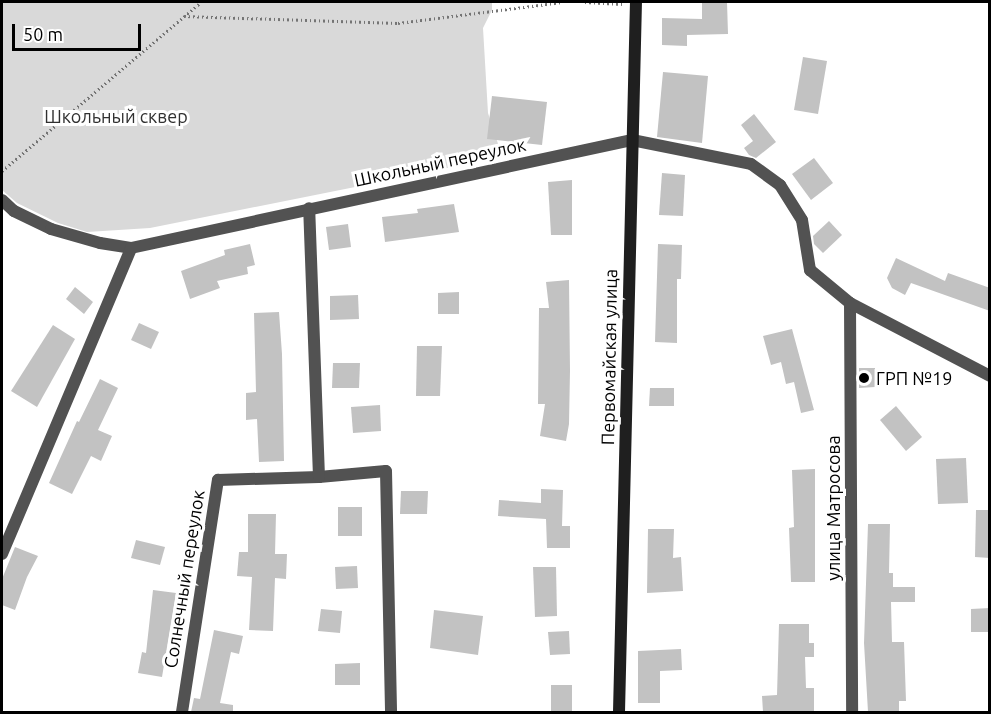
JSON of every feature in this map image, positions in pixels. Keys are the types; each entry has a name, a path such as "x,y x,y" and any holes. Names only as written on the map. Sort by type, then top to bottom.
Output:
{"main road":[{"name":"Первомайская улица","path":"619,712 636,2"}],"street":[{"name":"Школьный переулок","path":"131,248 632,140 751,164 780,185 802,220 810,270 850,303 990,376"},
{"path":"2,200 14,211 51,229 100,243 131,248 2,554"},
{"path":"309,208 319,477"},
{"name":"улица Матросова","path":"850,303 852,712"},
{"name":"Солнечный переулок","path":"182,712 218,480 319,477 386,471 391,712"}],"path":[{"path":"2,171 201,2"},
{"path":"184,16 398,23 561,2"},
{"path":"585,2 609,4 636,2"}],"green space":[{"name":"Школьный сквер","path":"2,2 492,2 492,10 483,28 488,113 501,153 440,170 150,228 87,232 58,223 17,203 2,190"}],"building":[{"path":"702,2 727,2 728,34 687,35 687,46 662,45 662,18 702,19"},
{"path":"803,57 827,61 818,114 794,110"},
{"path":"663,72 708,76 702,143 657,137"},
{"path":"492,96 547,102 542,145 487,139"},
{"path":"754,114 776,142 756,158 749,155 744,148 753,141 741,125"},
{"path":"814,158 833,183 811,200 792,174"},
{"path":"662,173 685,175 683,216 659,215"},
{"path":"572,180 572,235 551,235 548,182"},
{"path":"454,204 459,232 385,242 382,217 418,213 417,209"},
{"path":"829,221 842,235 823,253 814,244 813,236"},
{"path":"348,224 351,247 329,250 326,227"},
{"path":"250,244 255,265 247,267 248,274 217,281 220,288 190,299 181,271 225,255 224,250"},
{"path":"658,244 682,245 681,279 677,279 677,343 655,342"},
{"path":"896,258 945,281 948,273 990,288 990,311 911,283 905,295 892,288 887,278"},
{"path":"569,280 570,371 569,424 566,441 540,436 545,404 538,404 539,308 549,308 546,282"},
{"path":"75,287 93,302 84,314 66,299"},
{"path":"459,292 459,314 438,314 438,293"},
{"path":"358,295 359,319 330,320 330,296"},
{"path":"279,312 284,461 259,462 257,419 246,420 246,393 256,392 254,313"},
{"path":"139,323 159,332 151,349 131,340"},
{"path":"53,325 75,339 37,407 11,391"},
{"path":"792,329 814,410 801,413 794,382 786,384 781,362 771,365 763,336"},
{"path":"417,346 442,346 440,396 416,396"},
{"path":"333,363 360,363 359,388 332,388"},
{"name":"ГРП №19","path":"859,368 875,368 875,387 859,388"},
{"path":"100,379 118,388 98,430 112,436 101,461 91,456 72,494 49,483 77,421 79,422"},
{"path":"650,388 674,388 674,406 649,406"},
{"path":"380,405 381,431 353,433 351,407"},
{"path":"896,406 922,437 906,451 880,420"},
{"path":"966,458 968,503 938,504 936,459"},
{"path":"815,469 815,582 791,582 789,528 794,527 792,470"},
{"path":"541,489 563,490 562,526 570,526 570,548 547,548 546,519 498,516 499,500 541,503"},
{"path":"401,491 428,491 427,514 400,514"},
{"path":"338,507 362,507 362,536 338,536"},
{"path":"976,510 990,510 990,558 975,557"},
{"path":"248,514 276,514 275,554 287,554 286,579 275,578 273,631 249,630 252,577 237,576 239,552 248,552"},
{"path":"868,524 890,524 889,573 893,573 893,587 915,587 915,602 891,602 892,642 904,642 906,701 899,701 899,712 868,712 864,643"},
{"path":"648,529 674,529 673,558 681,557 683,591 647,593"},
{"path":"136,540 165,547 160,565 131,558"},
{"path":"15,547 38,556 27,577 15,610 2,605 2,579"},
{"path":"357,566 358,588 336,589 335,567"},
{"path":"533,567 556,567 557,616 535,617"},
{"path":"153,590 176,593 162,677 138,673 142,652 146,653"},
{"path":"990,608 990,632 971,632 971,609"},
{"path":"321,609 342,611 340,633 318,631"},
{"path":"434,610 483,616 478,655 430,648"},
{"path":"779,624 809,624 809,643 814,643 814,657 805,657 806,688 814,688 814,711 763,712 762,696 777,695"},
{"path":"214,630 243,636 239,654 231,652 220,703 233,705 233,712 191,712 194,698 200,699"},
{"path":"569,631 570,654 550,655 548,632"},
{"path":"681,649 682,670 660,671 660,703 638,703 638,651"},
{"path":"360,663 360,685 335,685 335,664"},
{"path":"551,685 572,685 572,712 551,712"}],"place":[{"name":"ГРП №19","path":"864,378"}]}
